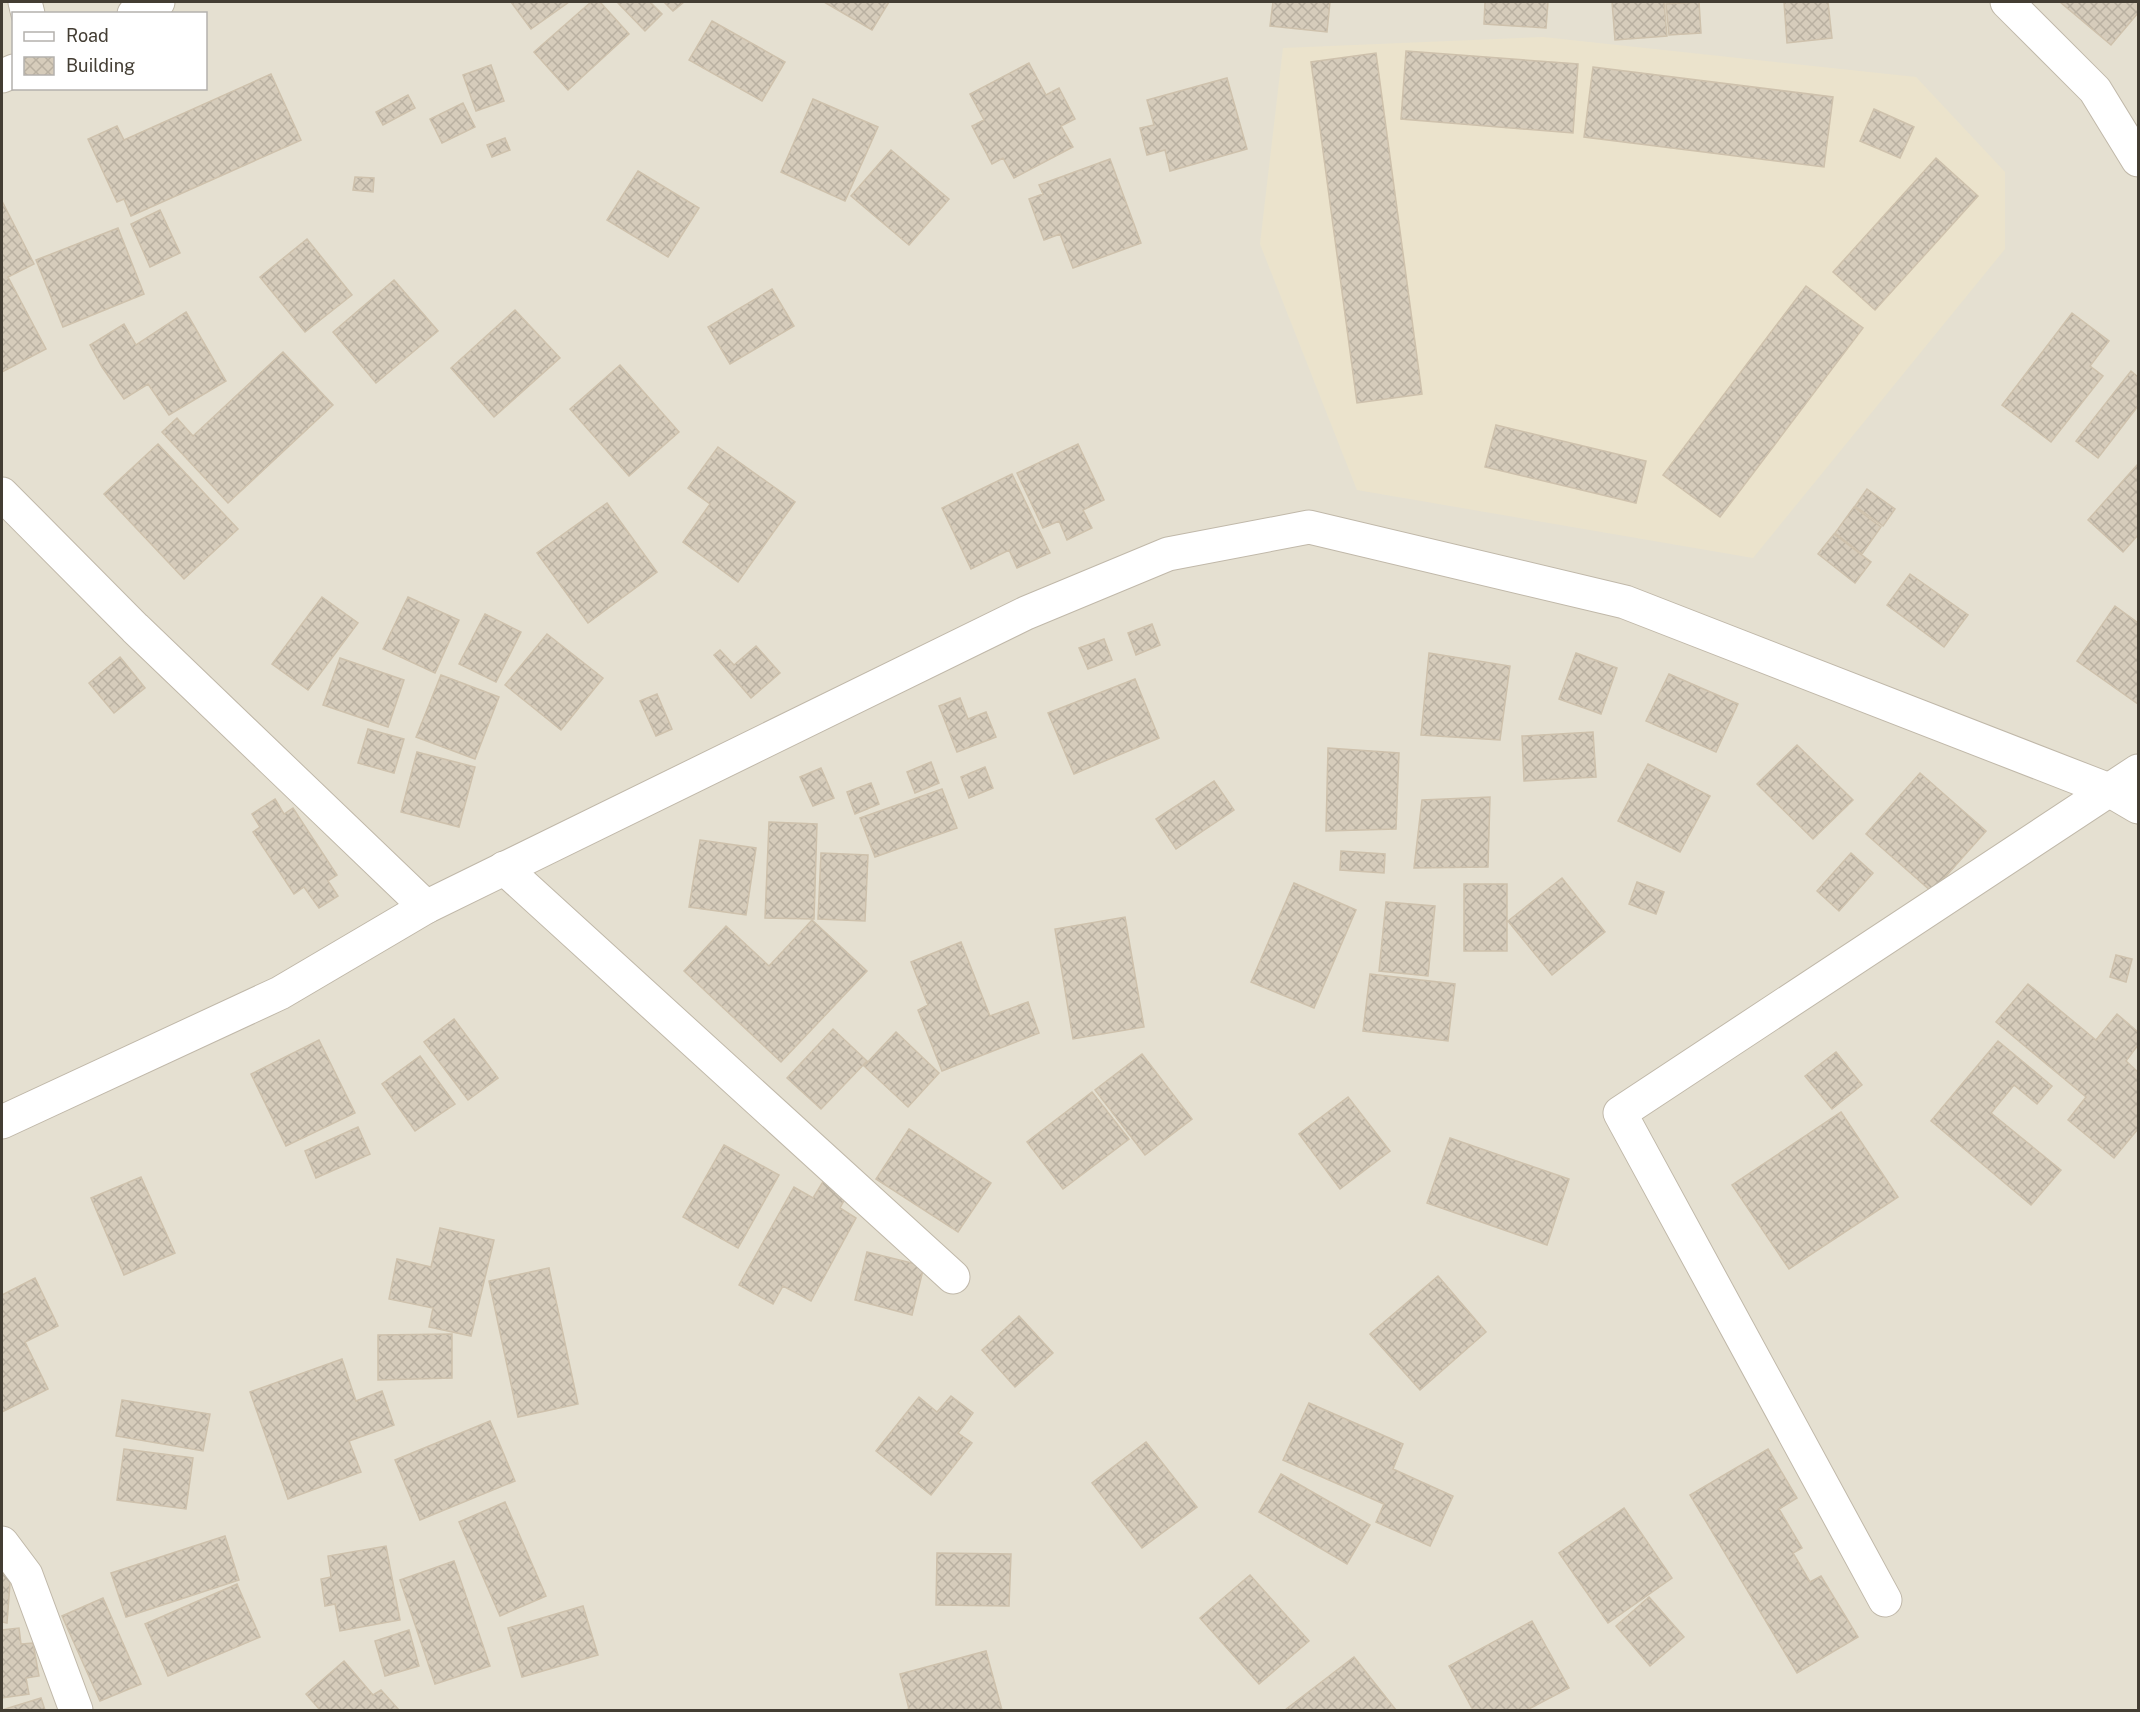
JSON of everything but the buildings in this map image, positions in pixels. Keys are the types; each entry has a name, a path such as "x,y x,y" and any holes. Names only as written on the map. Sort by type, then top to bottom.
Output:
{"street":[{"path":"138,12 158,2"},
{"path":"2007,2 2095,90 2139,160"},
{"path":"2,494 135,628 426,906"},
{"path":"2,1122 279,993 426,906 1048,604 1168,554 1309,527 1625,602 2109,790 2139,807"},
{"path":"1885,1600 1620,1113 2139,771"},
{"path":"504,868 953,1277"},
{"path":"2,1543 26,1575 76,1710"}],"shaded area":[{"path":"2,2 2138,2 2138,1710 2,1710"},
{"path":"1543,37 1916,77 2005,172 2005,249 1753,558 1357,490 1260,244 1283,48"}]}
